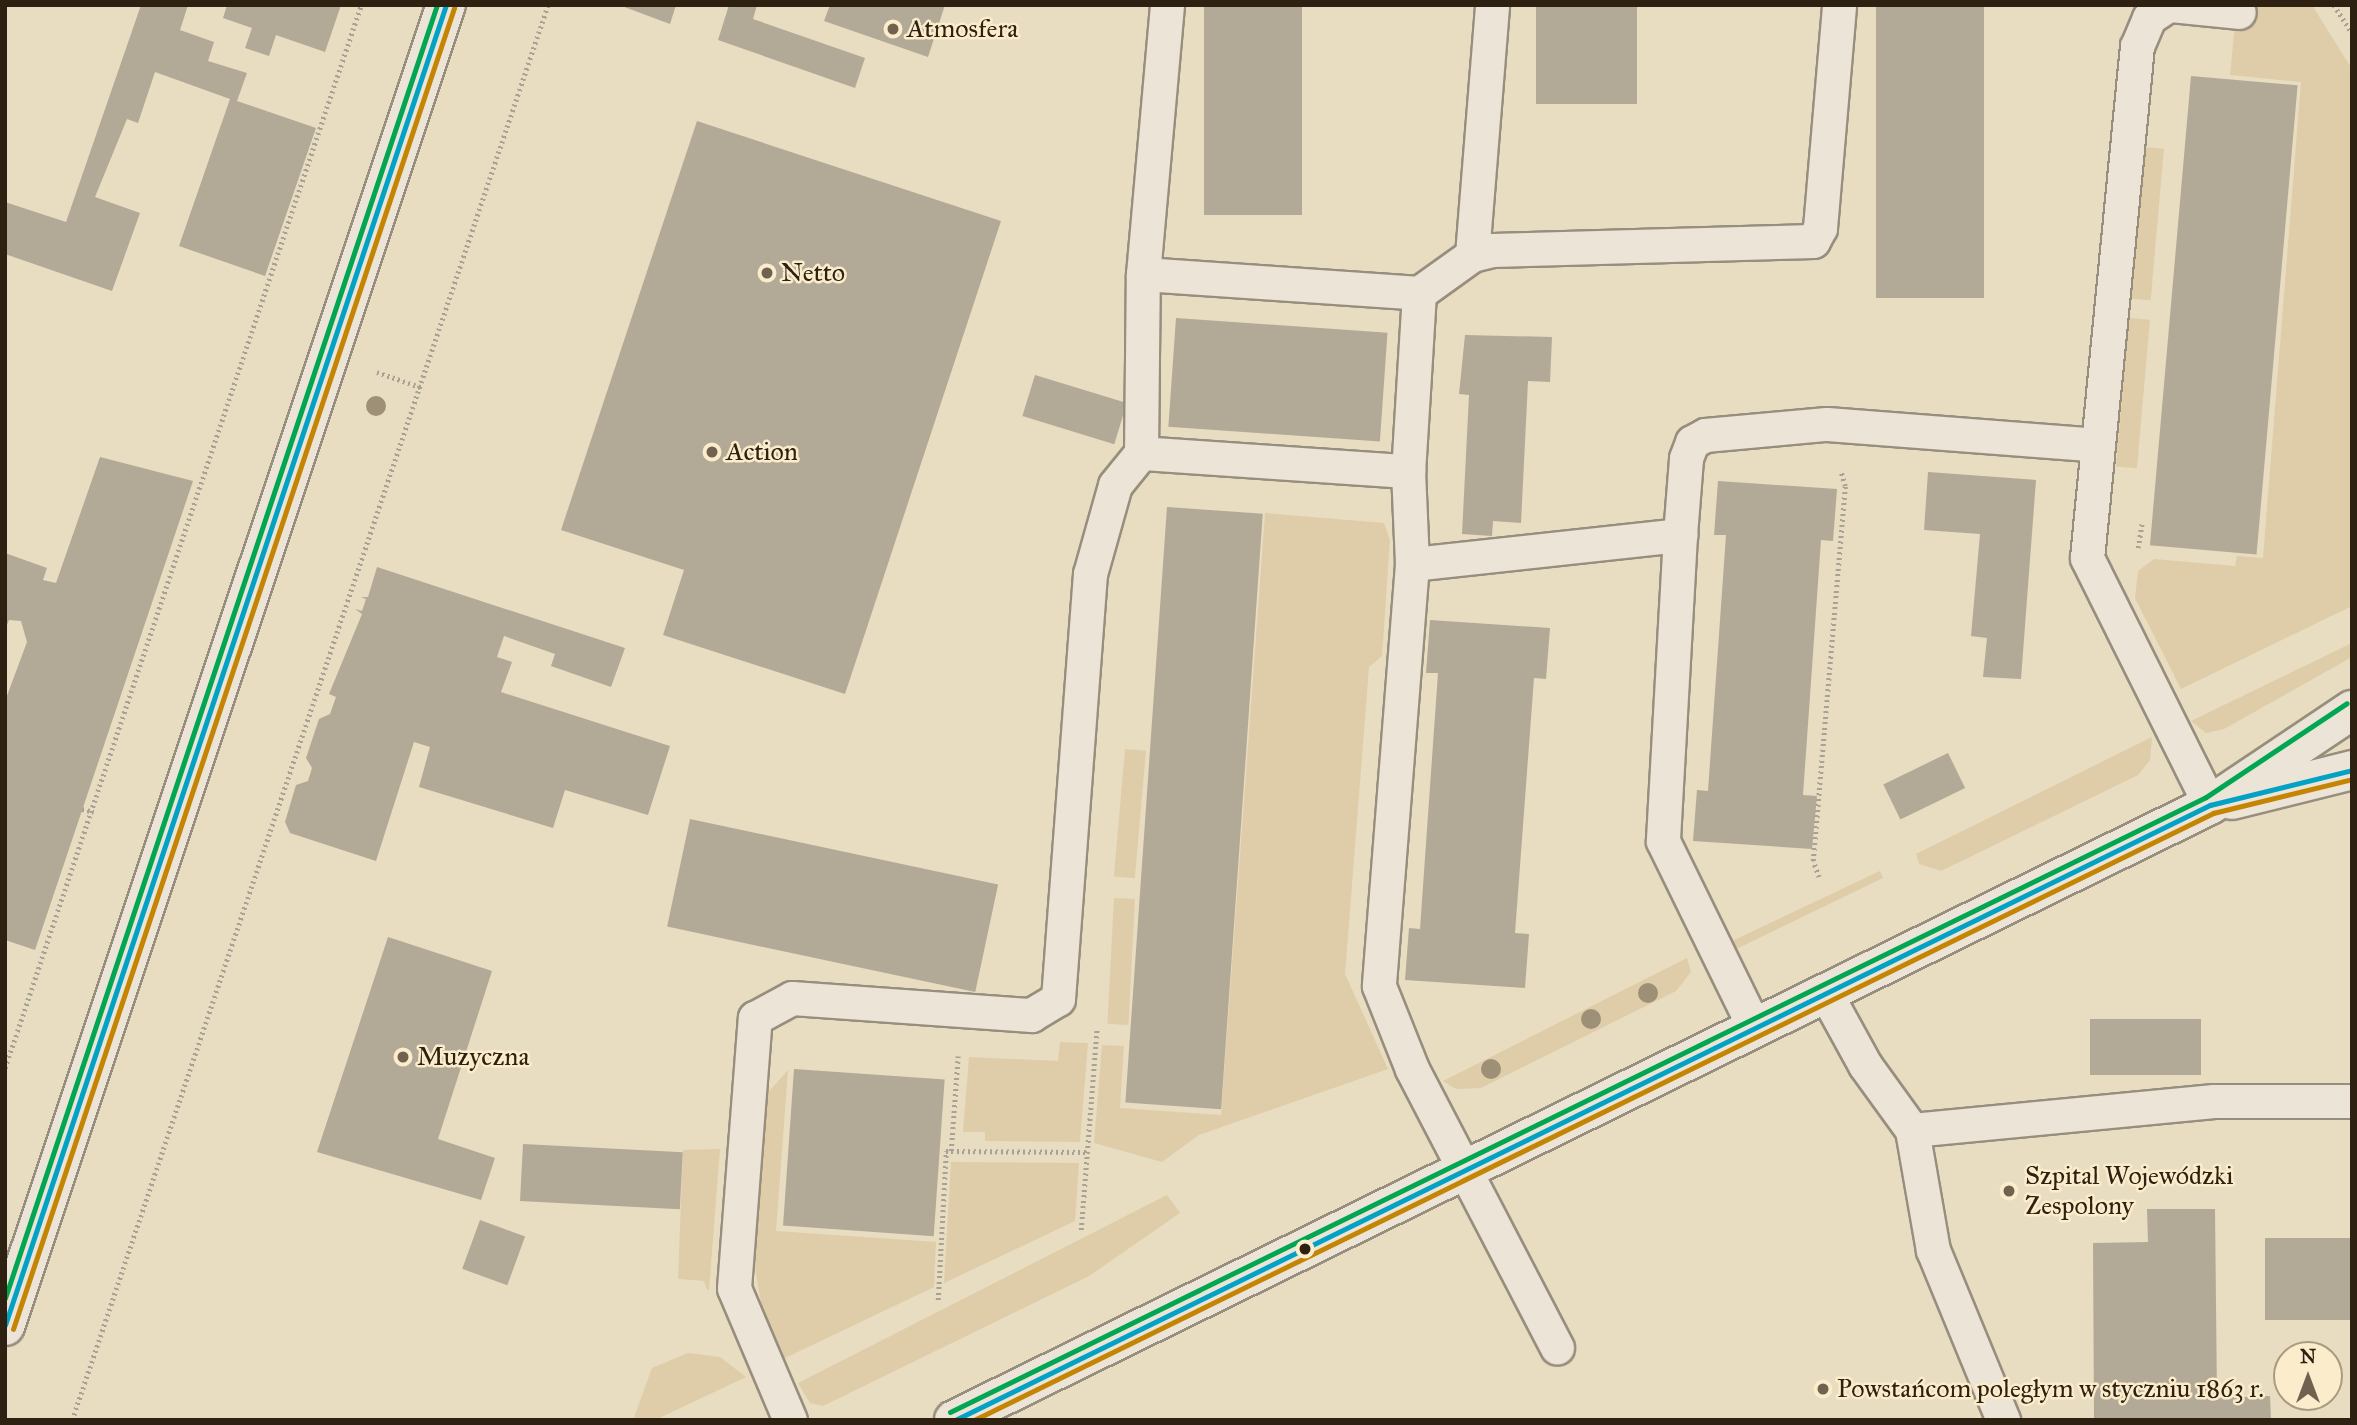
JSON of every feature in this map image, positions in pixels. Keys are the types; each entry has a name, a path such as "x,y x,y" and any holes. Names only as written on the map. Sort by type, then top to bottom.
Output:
{"street":[{"path":"5,1326 446,5"},
{"path":"954,1420 2210,806 2352,710"},
{"path":"2210,806 2352,770"}],"lane":[{"path":"790,1420 734,1288 755,1018 792,998 1031,1015 1058,999 1090,574 1115,485 1141,453 1143,274 1167,5"},
{"path":"1472,255 1492,5"},
{"path":"1143,274 1419,293 1472,255 1492,250 1813,241 1820,228 1839,5"},
{"path":"2210,806 2091,578 2087,558 2137,46 2149,18 2169,5 2239,12"},
{"path":"1419,293 1408,471 1412,564 1379,986 1461,1170 1558,1348"},
{"path":"1755,1029 1663,841 1680,535 1692,442 1705,435 1827,424 2098,445"},
{"path":"1141,453 1408,471"},
{"path":"1412,564 1680,535"},
{"path":"1826,994 1865,1065 1912,1130 1933,1250 2003,1420"},
{"path":"1912,1130 2214,1101 2352,1101"}],"path":[{"path":"5,1068 94,812 361,5"},
{"path":"72,1420 548,5"},
{"path":"2334,5 2352,33"},
{"path":"363,367 419,387"},
{"path":"1819,877 1813,861 1846,486 1827,424"},
{"path":"2134,554 2143,515"},
{"path":"82,809 94,812"},
{"path":"951,1151 966,1010"},
{"path":"1081,1230 1098,1022"},
{"path":"938,1300 946,1151 1086,1152"}],"shaded area":[{"path":"2237,5 2312,5 2352,69 2352,606 2181,689 2135,598 2138,571 2154,559 2235,566 2237,556 2263,558 2301,82 2230,75"},
{"path":"2143,147 2164,149 2151,300 2130,298"},
{"path":"2129,318 2150,320 2137,468 2116,466"},
{"path":"1265,513 1384,523 1390,540 1382,656 1369,667 1345,974 1388,1069 1199,1135 1162,1162 1094,1143 1102,1045 1124,1046 1120,1108 1221,1115"},
{"path":"2352,643 2352,657 2224,729 2206,733 2191,721"},
{"path":"2152,737 2150,760 2138,775 1941,871 1919,864 1916,854"},
{"path":"1125,749 1146,751 1135,878 1114,877"},
{"path":"1880,871 1883,878 1732,951 1728,943"},
{"path":"1114,898 1135,899 1128,1025 1107,1024"},
{"path":"1687,958 1691,972 1676,991 1481,1088 1456,1089 1443,1081"},
{"path":"1060,1042 1088,1043 1080,1142 985,1141 985,1132 963,1132 969,1057 1058,1061"},
{"path":"788,1070 776,1231 936,1242 934,1287 783,1359 762,1309 753,1255 764,1097"},
{"path":"720,1149 707,1290 704,1281 678,1279 683,1150"},
{"path":"951,1162 1079,1163 1075,1221 944,1283"},
{"path":"1167,1195 1180,1213 1089,1276 823,1406 810,1403 798,1383"},
{"path":"688,1353 720,1357 746,1377 655,1420 633,1420 652,1368"}],"building":[{"path":"141,5 188,5 180,30 214,42 208,61 247,73 237,101 316,128 265,276 179,246 230,99 155,72 138,123 127,119 95,197 140,213 112,291 5,254 5,202 66,222"},
{"path":"227,5 341,5 325,52 276,35 269,56 245,48 252,28 223,18"},
{"path":"619,5 676,5 670,24"},
{"path":"729,5 757,5 753,19 865,58 855,88 718,40"},
{"name":"Atmosfera","path":"830,5 945,5 928,57 824,21"},
{"path":"1204,5 1302,5 1302,215 1204,215"},
{"path":"1536,5 1637,5 1637,104 1536,104"},
{"path":"1876,5 1984,5 1984,298 1876,298"},
{"path":"2191,76 2298,85 2257,555 2150,545"},
{"path":"697,121 1001,221 845,694 663,635 684,570 561,530"},
{"path":"1176,318 1387,333 1380,442 1168,427"},
{"path":"1465,335 1552,337 1550,382 1528,381 1521,523 1493,521 1492,536 1462,534 1469,395 1459,394"},
{"path":"1035,375 1127,403 1114,444 1022,416"},
{"path":"100,457 193,481 35,950 5,940 5,701 27,642 21,621 9,620 5,630 5,553 47,568 43,580 56,583"},
{"path":"1928,472 2036,480 2021,679 1983,677 1987,638 1971,636 1980,534 1924,530"},
{"path":"1718,481 1837,489 1833,541 1821,540 1803,795 1817,796 1812,849 1693,841 1697,790 1708,791 1726,535 1714,535"},
{"path":"1167,507 1263,514 1221,1109 1125,1103"},
{"path":"377,567 625,648 611,687 551,666 555,654 504,636 497,657 512,662 501,692 670,746 648,815 565,790 553,828 419,787 430,747 414,742 376,861 290,833 285,822 296,785 308,781 312,768 306,758 319,719 330,714 336,697 329,694 362,614 355,609 362,611 366,599 361,597 368,597"},
{"path":"1430,620 1550,628 1546,679 1534,678 1515,933 1529,934 1525,988 1405,980 1409,928 1420,929 1438,673 1426,673"},
{"path":"1948,753 1965,788 1900,820 1883,785"},
{"path":"690,819 998,884 975,992 667,927"},
{"path":"388,937 492,971 438,1139 495,1158 481,1200 317,1152"},
{"path":"2090,1019 2201,1019 2201,1075 2090,1075"},
{"path":"794,1069 945,1080 934,1236 783,1226"},
{"path":"523,1144 683,1152 680,1209 520,1201"},
{"path":"2147,1209 2215,1209 2217,1398 2270,1396 2271,1420 2094,1420 2093,1243 2148,1242"},
{"path":"480,1220 525,1236 507,1285 462,1269"},
{"path":"2265,1238 2352,1238 2352,1320 2265,1320"}],"transit line":[{"path":"5,1298 437,5"},
{"path":"5,1325 446,5"},
{"path":"13,1329 454,8"},
{"path":"950,1412 2206,797 2347,703"},
{"path":"955,1420 2210,805 2352,770"},
{"path":"974,1420 2213,813 2352,779"}],"place":[{"name":"Atmosfera","path":"893,29"},
{"name":"Netto","path":"767,273"},
{"name":"Action","path":"712,452"},
{"name":"Muzyczna","path":"403,1057"},
{"name":"Szpital Wojewódzki Zespolony","path":"2009,1191"},
{"name":"Powstańcom poległym w styczniu 1863 r.","path":"1823,1389"}]}
